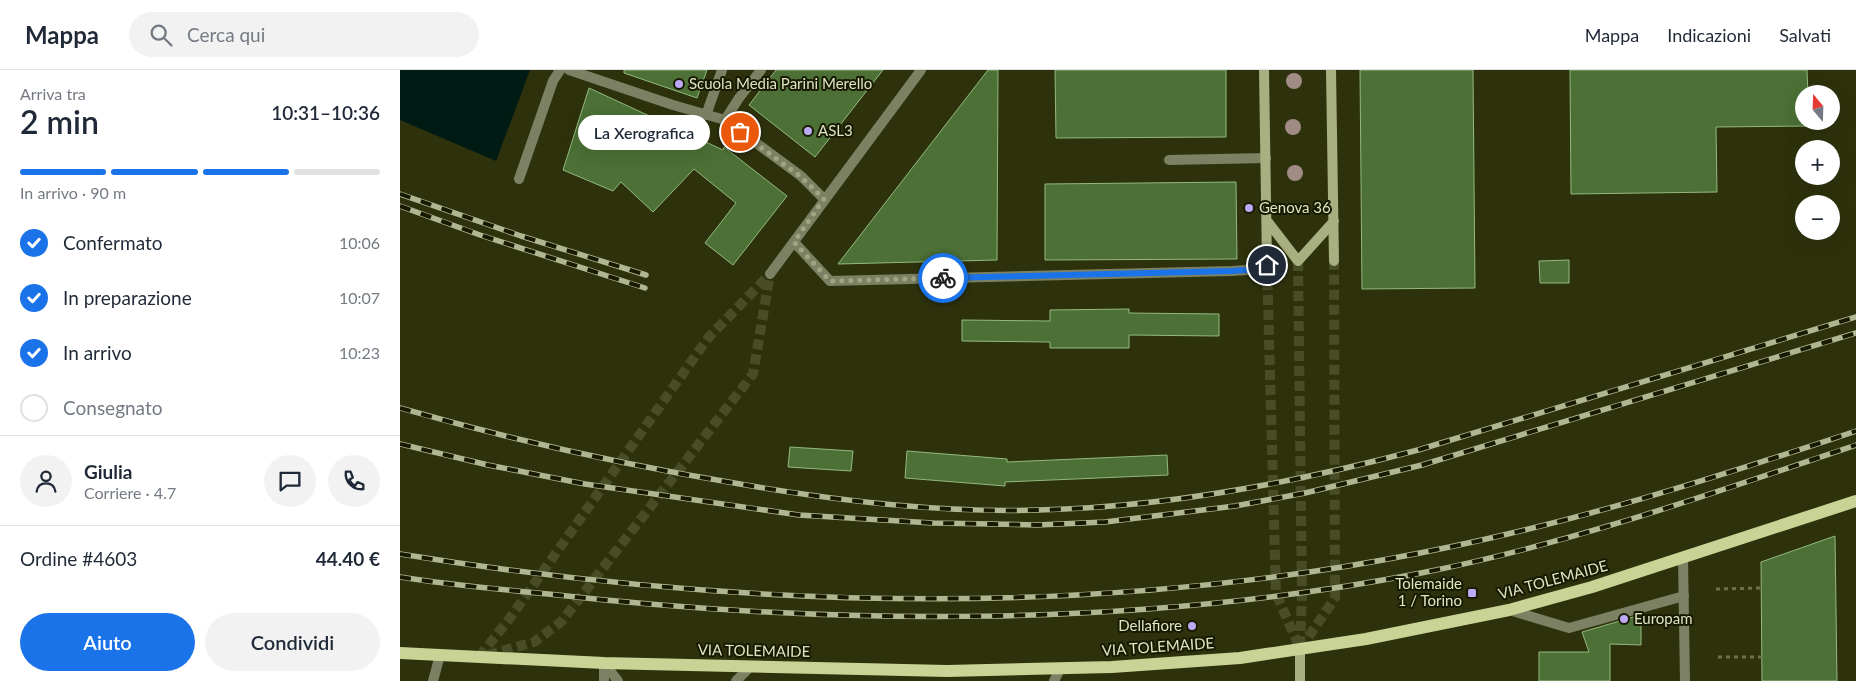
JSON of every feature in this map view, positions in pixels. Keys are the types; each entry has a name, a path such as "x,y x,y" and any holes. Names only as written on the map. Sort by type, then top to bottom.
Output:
{"main road":[{"path":"1264,70 1268,222 1267,265"},
{"path":"1331,70 1334,260"},
{"path":"1268,222 1298,261 1334,221"},
{"name":"VIA TOLEMAIDE","path":"400,653 950,676 1240,658 1366,639 1510,610 1592,587 1856,501"},
{"path":"1300,649 1300,681"}],"street":[{"path":"518,179 553,81 560,70"},
{"path":"569,70 725,120 800,176 824,199"},
{"path":"706,114 722,70"},
{"path":"725,120 761,70"},
{"path":"770,274 921,70"},
{"path":"1169,160 1266,158"},
{"path":"794,242 830,281 1231,271 1247,270 1267,265"},
{"path":"1683,558 1685,681"},
{"path":"1510,610 1569,628 1684,596"},
{"path":"433,681 440,655"},
{"path":"604,663 604,681"},
{"path":"604,663 618,681"},
{"path":"736,681 750,667"},
{"path":"1054,681 1060,669"}],"path":[{"path":"1716,589 1761,588"},
{"path":"1718,657 1762,657"}],"water":[{"path":"400,70 530,70 496,161 400,120"}],"building":[{"name":"Scuola Media Parini Merello","path":"624,70 707,70 697,98 624,73"},
{"name":"ASL3","path":"776,70 883,70 815,157 749,105"},
{"path":"988,70 998,70 997,260 838,264"},
{"path":"1055,70 1226,70 1226,137 1056,138"},
{"path":"1360,70 1473,70 1475,288 1362,289"},
{"path":"1570,70 1807,70 1808,85 1795,85 1795,126 1716,127 1717,192 1571,194"},
{"path":"589,88 723,150 724,147 787,196 733,265 705,243 736,203 694,169 653,212 621,182 613,191 563,170"},
{"path":"1236,182 1237,259 1045,260 1045,184"},
{"path":"1569,260 1569,283 1540,283 1539,261"},
{"path":"1129,309 1129,313 1219,314 1219,336 1129,335 1129,348 1050,348 1050,342 962,341 962,320 1050,321 1050,310"},
{"path":"790,447 853,451 851,471 788,467"},
{"path":"907,451 1007,459 1007,462 1167,455 1168,475 1005,482 1005,486 905,478"},
{"path":"1835,536 1837,681 1762,681 1761,562"},
{"path":"1637,616 1637,621 1641,625 1641,645 1610,644 1610,681 1539,681 1539,652 1589,652 1582,632"}],"tunnel":[{"path":"1298,261 1302,595 1300,645"},
{"path":"1300,649 1335,598 1334,261"},
{"path":"1267,265 1276,593 1300,649"},
{"path":"488,655 534,642 562,621 753,374 770,274"},
{"path":"479,657 510,618 708,338 770,274"}],"railway":[{"path":"400,194 521,236 646,275"},
{"path":"400,206 480,235 645,288"},
{"path":"400,408 484,431 611,460 697,477 814,496 926,508 964,510 1087,508 1135,504 1230,491 1278,483 1371,462 1418,450 1856,317"},
{"path":"400,444 488,465 585,484 799,515 933,523 1037,525 1105,522 1235,506 1305,493 1422,465 1856,333"},
{"path":"400,554 526,572 654,586 782,595 910,598 1039,597 1167,589 1294,574 1420,553 1476,541 1640,499 1856,431"},
{"path":"400,577 474,587 656,605 765,612 875,616 986,616 1096,612 1206,604 1314,591 1421,573 1532,548 1641,516 1856,445"}],"way so far":[{"path":"740,132 800,176 824,199 794,242 830,281 943,278"}],"place":[{"name":"Scuola Media Parini Merello","path":"679,84"},
{"name":"ASL3","path":"808,131"},
{"name":"La Xerografica","path":"740,132"},
{"name":"Genova 36","path":"1249,208"},
{"name":"Tolemaide 1 / Torino","path":"1472,593"},
{"name":"Europam","path":"1624,619"},
{"name":"Dellafiore","path":"1192,626"}],"route":[{"path":"943,278 1231,271 1247,270 1267,265"}]}
